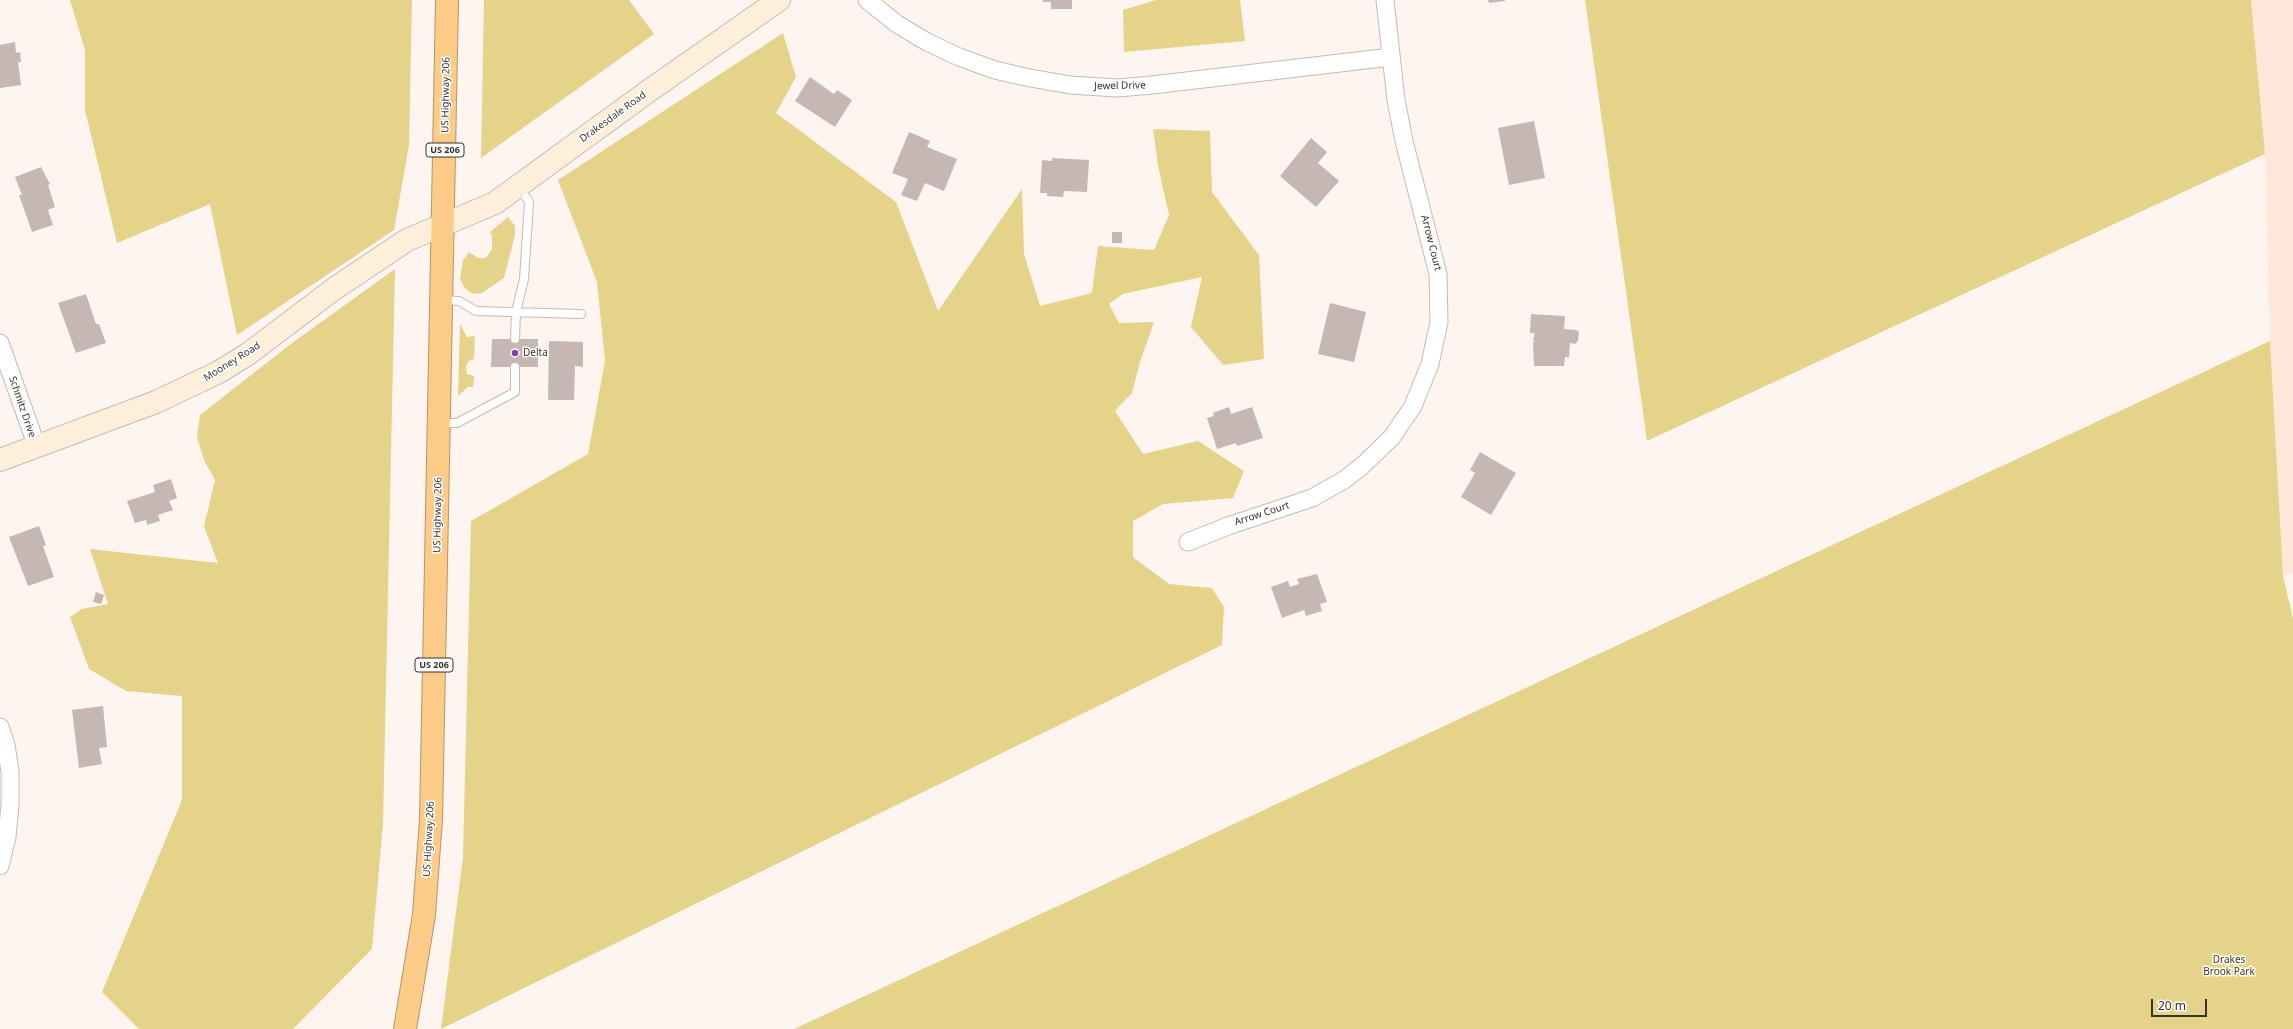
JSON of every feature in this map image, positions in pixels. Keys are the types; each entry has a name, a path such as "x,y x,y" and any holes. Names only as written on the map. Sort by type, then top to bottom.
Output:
{"highway":[{"name":"US Highway 206","path":"405,1029 424,915 431,819 440,423 447,0"}],"street":[{"name":"Drakesdale Road","path":"443,225 487,207 779,0"},
{"name":"Jewel Drive","path":"867,0 897,24 927,42 959,57 1025,78 1086,87 1152,85 1391,57"},
{"name":"Arrow Court","path":"1188,542 1228,526 1312,498 1344,480 1362,466 1392,437 1420,391 1430,364 1439,322 1438,274 1404,141 1391,57 1385,0"},
{"name":"Mooney Road","path":"0,460 156,402 219,372 248,354 334,289 390,250 406,240 443,225"},
{"name":"Schmitz Drive","path":"0,343 36,447"},
{"path":"0,727 10,771 7,837 0,866"}],"lane":[{"path":"515,339 516,312 524,279 529,202 518,186"},
{"path":"441,300 459,301 476,311 581,314"},
{"path":"440,423 457,423 515,392 515,367"}],"shaded area":[{"path":"2251,0 2293,0 2293,574 2283,575 2270,341 2265,154"}],"green space":[{"path":"70,0 412,0 409,145 394,230 237,335 210,204 117,243 85,110 85,50"},
{"path":"484,0 629,0 654,34 481,158"},
{"path":"1156,0 1240,0 1245,41 1124,52 1123,10"},
{"path":"1585,0 2251,0 2265,154 1647,441"},
{"path":"783,33 796,77 776,113 896,202 938,311 1022,189 1024,254 1040,306 1092,293 1098,246 1154,250 1169,215 1158,166 1153,129 1210,131 1212,192 1259,255 1264,359 1223,365 1191,327 1202,277 1123,294 1109,304 1119,323 1154,322 1140,362 1132,393 1115,411 1143,454 1198,441 1244,471 1233,498 1163,504 1133,521 1133,557 1169,584 1212,588 1224,607 1222,645 441,1029 463,857 471,521 588,454 605,361 597,282 558,180"},
{"path":"508,217 515,226 515,235 504,278 482,293 472,294 464,287 460,279 463,260 469,252 478,258 486,258 492,249 492,236 490,232"},
{"path":"395,269 383,823 372,949 293,1029 139,1029 102,992 182,800 182,696 126,691 89,669 70,617 82,609 108,604 90,549 218,563 204,526 215,480 204,460 197,437 200,415 292,343"},
{"path":"460,324 467,337 475,336 474,359 469,361 466,366 467,374 474,376 473,387 468,387 458,396"},
{"name":"Drakes Brook Park","path":"2270,341 2283,575 2293,619 2293,1029 794,1029"}],"building":[{"path":"1043,0 1072,0 1072,9 1051,9 1051,2 1043,2"},
{"path":"1488,0 1505,0 1505,1 1489,3"},
{"path":"15,42 16,53 20,52 21,62 18,62 21,85 0,88 0,45"},
{"path":"810,77 834,94 837,90 852,100 835,127 795,101"},
{"path":"1534,121 1545,178 1509,185 1498,128"},
{"path":"909,132 930,141 927,147 957,159 944,191 925,183 917,201 901,195 908,179 892,173"},
{"path":"1311,138 1327,152 1318,163 1339,181 1316,207 1280,176"},
{"path":"1052,158 1089,160 1087,192 1064,191 1063,197 1047,196 1047,193 1040,193 1042,160 1052,161"},
{"path":"41,167 50,184 48,185 55,207 48,210 53,225 32,232 19,195 22,195 15,177"},
{"path":"1112,232 1122,232 1122,243 1112,243"},
{"path":"86,294 96,324 99,324 106,343 76,353 58,303"},
{"path":"1330,303 1366,312 1354,362 1318,354"},
{"path":"1531,314 1565,316 1564,329 1576,330 1579,332 1578,341 1575,344 1570,343 1569,357 1565,357 1564,366 1534,366 1533,342 1535,341 1533,340 1535,333 1530,333"},
{"name":"Delta","path":"492,339 538,339 538,367 491,367"},
{"path":"549,341 583,342 583,367 575,366 574,400 548,400"},
{"path":"1229,407 1231,414 1252,407 1263,438 1237,446 1236,443 1217,449 1207,418 1214,416 1213,413"},
{"path":"1480,452 1516,473 1491,515 1461,497 1475,473 1470,470"},
{"path":"171,479 177,498 169,501 173,510 158,515 160,521 147,525 146,520 135,523 127,501 155,492 153,485"},
{"path":"39,526 46,545 43,546 54,577 28,586 9,537"},
{"path":"1317,574 1327,602 1320,604 1322,611 1306,616 1304,610 1282,618 1271,587 1288,581 1290,587 1299,584 1297,579"},
{"path":"96,592 104,595 101,604 93,602"},
{"path":"103,706 107,747 99,748 102,764 79,768 72,710"}],"place":[{"name":"Delta","path":"515,353"}]}
